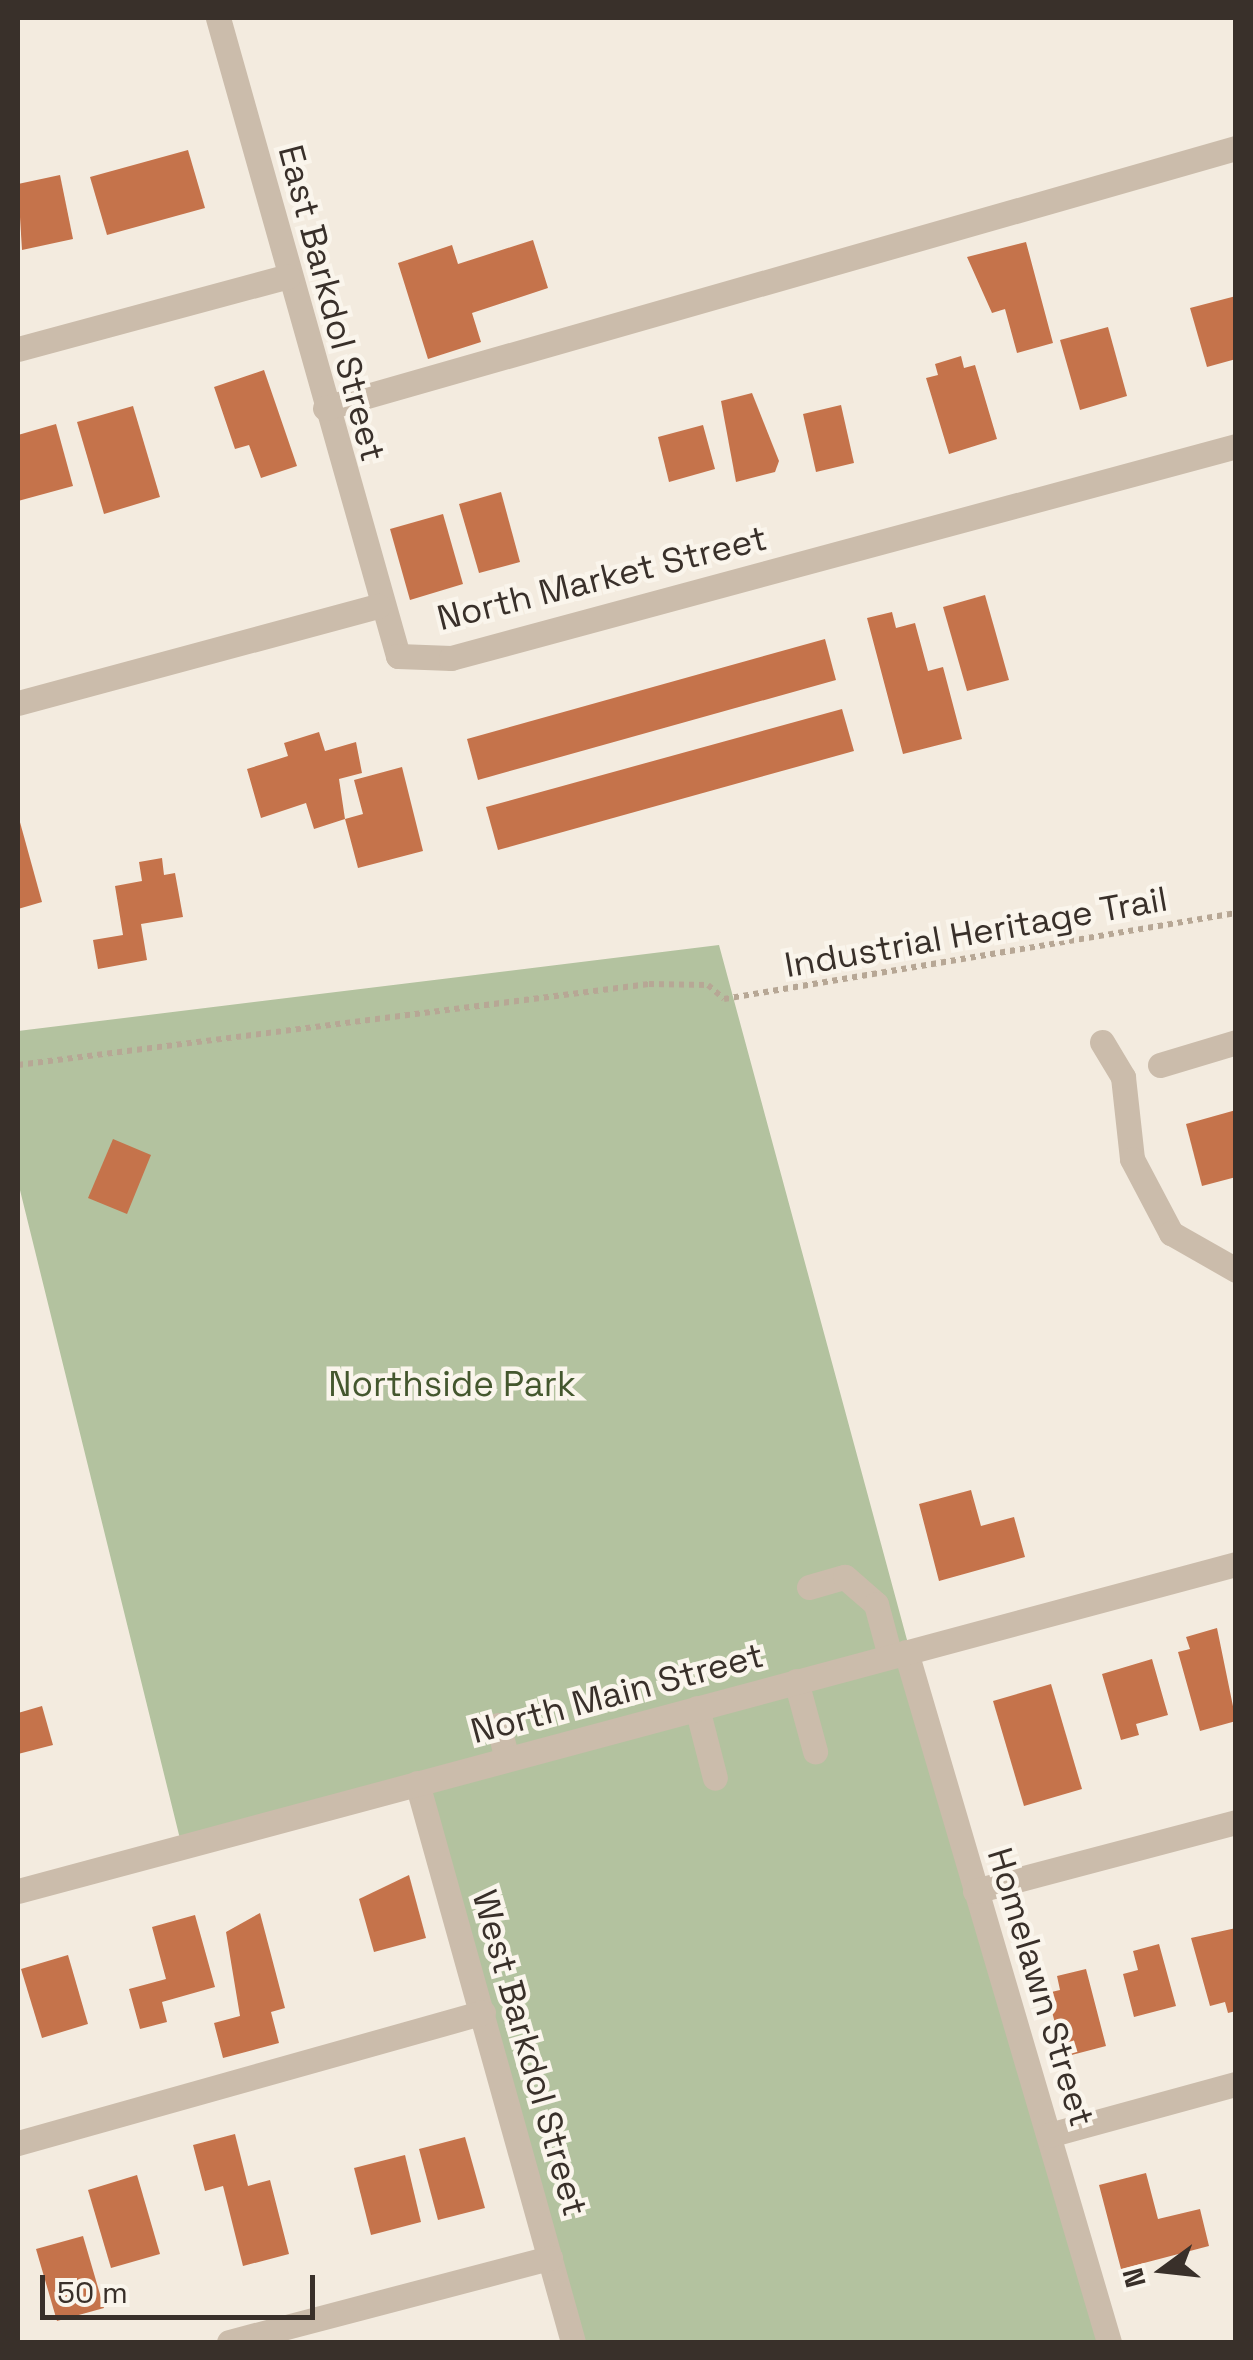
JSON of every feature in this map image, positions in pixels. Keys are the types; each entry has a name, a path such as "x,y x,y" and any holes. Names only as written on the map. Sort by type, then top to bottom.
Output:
{"street":[{"name":"East Barkdol Street","path":"218,18 378,606"},
{"path":"324,408 1236,148"},
{"path":"18,349 288,276"},
{"name":"North Market Street","path":"378,606 398,656 452,658 1236,446"},
{"path":"18,704 378,606"},
{"path":"1102,1042 1123,1077 1132,1160 1172,1232 1236,1270"},
{"path":"1160,1064 1236,1042"},
{"name":"North Main Street","path":"18,1891 1236,1564"},
{"name":"Homelawn Street","path":"809,1587 845,1578 876,1604 898,1654 975,1891 1109,2342"},
{"path":"796,1682 815,1751"},
{"path":"697,1708 715,1778"},
{"path":"498,1725 508,1759"},
{"name":"West Barkdol Street","path":"418,1784 573,2342"},
{"path":"975,1891 1236,1822"},
{"path":"18,2143 483,2012"},
{"path":"1049,2134 1236,2084"},
{"path":"229,2342 550,2258"}],"path":[{"name":"Industrial Heritage Trail","path":"18,1066 650,984 708,985 724,999 1236,913"}],"green space":[{"name":"Northside Park","path":"719,945 910,1651 1107,2342 572,2342 418,1784 182,1847 18,1182 18,1031"}],"building":[{"path":"188,150 205,208 107,235 90,177"},
{"path":"60,175 73,239 22,250 18,184"},
{"path":"533,240 548,288 472,313 481,342 428,359 398,263 452,245 458,264"},
{"path":"1026,242 1053,343 1017,353 1005,309 992,313 967,257"},
{"path":"1236,296 1236,359 1207,367 1190,308"},
{"path":"1108,327 1127,396 1080,410 1060,340"},
{"path":"961,356 964,368 975,365 997,439 949,454 926,378 938,375 935,364"},
{"path":"264,370 297,466 261,478 249,445 235,449 214,387"},
{"path":"752,393 779,461 775,472 736,482 721,401"},
{"path":"841,405 854,463 816,472 803,414"},
{"path":"133,406 160,497 104,514 77,422"},
{"path":"56,424 73,486 18,501 18,435"},
{"path":"703,425 715,469 669,482 658,437"},
{"path":"501,492 520,562 479,573 459,504"},
{"path":"443,514 463,584 410,600 390,529"},
{"path":"985,595 1009,680 967,691 943,607"},
{"path":"892,612 896,628 915,623 928,671 943,667 962,739 903,754 867,618"},
{"path":"825,639 836,680 478,780 467,739"},
{"path":"842,709 854,751 498,850 486,807"},
{"path":"319,732 325,751 356,742 362,773 339,779 345,819 314,829 306,803 261,818 247,769 288,756 284,743"},
{"path":"402,767 423,851 358,868 345,819 363,814 354,780"},
{"path":"18,815 42,902 18,909"},
{"path":"162,858 164,875 175,873 183,917 141,924 147,960 98,969 93,940 123,935 115,886 142,881 139,862"},
{"path":"1236,1110 1236,1177 1202,1186 1186,1124"},
{"path":"113,1139 151,1155 127,1214 88,1198"},
{"path":"971,1490 981,1526 1014,1517 1025,1557 939,1581 919,1504"},
{"path":"1217,1628 1236,1721 1200,1731 1178,1652 1190,1649 1186,1637"},
{"path":"1152,1659 1168,1715 1136,1724 1139,1735 1121,1740 1102,1674"},
{"path":"1051,1684 1082,1789 1024,1806 993,1701"},
{"path":"42,1706 53,1745 18,1754 18,1713"},
{"path":"409,1875 426,1938 374,1952 359,1899"},
{"path":"260,1913 285,2008 271,2012 279,2043 223,2058 214,2023 240,2016 226,1932"},
{"path":"195,1915 215,1987 162,2002 167,2022 140,2029 129,1989 166,1979 152,1927"},
{"path":"1236,1928 1236,2011 1228,2013 1225,2002 1210,2006 1191,1938"},
{"path":"1159,1944 1176,2006 1134,2017 1123,1974 1138,1970 1133,1951"},
{"path":"68,1955 88,2024 42,2038 21,1969"},
{"path":"1086,1969 1106,2046 1064,2057 1047,1993 1060,1990 1057,1976"},
{"path":"235,2134 248,2186 270,2180 289,2254 243,2266 223,2186 205,2191 193,2145"},
{"path":"465,2137 485,2208 438,2220 419,2149"},
{"path":"405,2155 421,2222 371,2235 354,2168"},
{"path":"1146,2173 1158,2219 1200,2209 1209,2246 1121,2269 1099,2185"},
{"path":"137,2175 160,2254 111,2268 88,2190"},
{"path":"83,2236 104,2308 57,2321 36,2249"}]}
